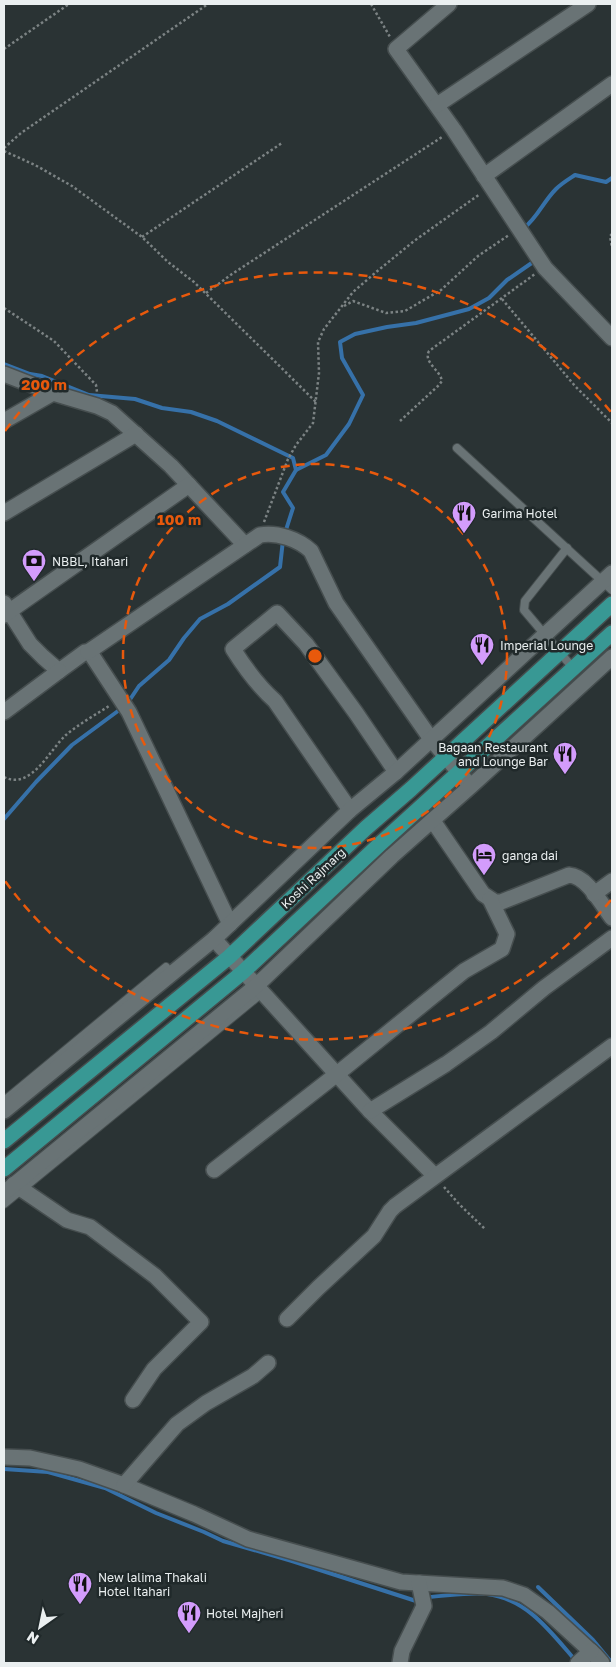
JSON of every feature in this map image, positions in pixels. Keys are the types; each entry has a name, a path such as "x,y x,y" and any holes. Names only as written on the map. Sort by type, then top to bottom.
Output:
{"main road":[{"name":"Koshi Rajmarg","path":"4,1142 229,957 366,828 612,604"},
{"name":"Koshi Rajmarg","path":"4,1169 243,972 612,633"}],"street":[{"path":"449,4 396,49 437,105 541,262 612,338"},
{"path":"437,105 588,4"},
{"path":"488,181 612,84"},
{"path":"4,374 112,413 171,466 245,545"},
{"path":"4,421 53,393"},
{"path":"4,513 136,434"},
{"path":"59,671 30,644 6,610 189,485"},
{"path":"4,712 85,652 88,652 260,535 283,537 304,545 311,551 336,603 431,738 471,786"},
{"path":"4,1111 214,939 350,810 396,772 545,634 609,581"},
{"path":"350,810 275,701 264,691 233,649 277,613 306,644 396,772"},
{"path":"88,652 129,712 230,924"},
{"path":"133,1400 154,1369 202,1322 155,1276 90,1227 67,1220 13,1189 259,989 392,856 433,821 612,657"},
{"path":"214,1170 337,1074 464,970 502,948 507,934 490,900 483,894 433,821"},
{"path":"490,900 501,902 569,875 580,878 612,918"},
{"path":"594,894 612,881"},
{"path":"370,1111 491,1032 544,988 612,938"},
{"path":"214,939 370,1111 435,1176"},
{"path":"286,1319 374,1236 395,1206 612,1046"},
{"path":"124,1485 177,1424 206,1403 253,1376 268,1363"},
{"path":"4,1457 30,1458 79,1469 124,1485 248,1539 401,1582 504,1588 524,1596 548,1612 602,1663"},
{"path":"400,1663 402,1652 424,1606 419,1583"},
{"path":"578,1663 591,1651"}],"lane":[{"path":"457,448 567,548 609,581"},
{"path":"567,548 523,606 524,610 574,668"},
{"path":"4,1101 166,967"},
{"path":"4,1204 13,1189"}],"path":[{"path":"4,50 69,4"},
{"path":"208,4 21,133 4,149 72,186 142,237 168,262 206,293 316,402"},
{"path":"371,4 396,49"},
{"path":"206,293 232,274 454,130"},
{"path":"142,237 282,143"},
{"path":"260,535 290,454 312,423 320,373 318,342 324,329 352,292 488,181"},
{"path":"342,306 353,301 386,313 405,311 441,290 478,256 518,228"},
{"path":"612,234 610,236 612,248"},
{"path":"400,421 442,381 441,376 428,359 427,354 429,351 502,298 541,262"},
{"path":"502,298 575,386 612,423"},
{"path":"4,308 54,341 96,385 96,388"},
{"path":"4,777 17,780 27,777 66,735 121,699"},
{"path":"435,1176 459,1204 485,1229"}],"waterway":[{"path":"524,230 556,189 575,175 606,182 612,178"},
{"path":"285,533 293,508 283,492 296,470 326,455 349,424 363,395 342,358 340,342 355,334 416,323 469,309 489,298 507,280 536,260"},
{"path":"4,364 30,374 42,376 89,395 135,399 162,408 191,412 217,421 293,458 296,470"},
{"path":"127,704 139,686 169,660 200,619 228,604 280,567 283,540"},
{"path":"4,819 72,745 122,708"},
{"path":"4,1469 48,1472 105,1488 156,1513 223,1541 416,1601"},
{"path":"538,1587 593,1640 612,1663"},
{"path":"428,1597 487,1594 514,1602 537,1618 575,1660"}],"place":[{"name":"Garima Hotel","path":"464,534"},
{"name":"NBBL, Itahari","path":"34,582"},
{"name":"Imperial Lounge","path":"482,666"},
{"name":"Bagaan Restaurant and Lounge Bar","path":"565,775"},
{"name":"ganga dai","path":"484,876"},
{"name":"New lalima Thakali Hotel Itahari","path":"80,1605"},
{"name":"Hotel Majheri","path":"189,1634"}]}
